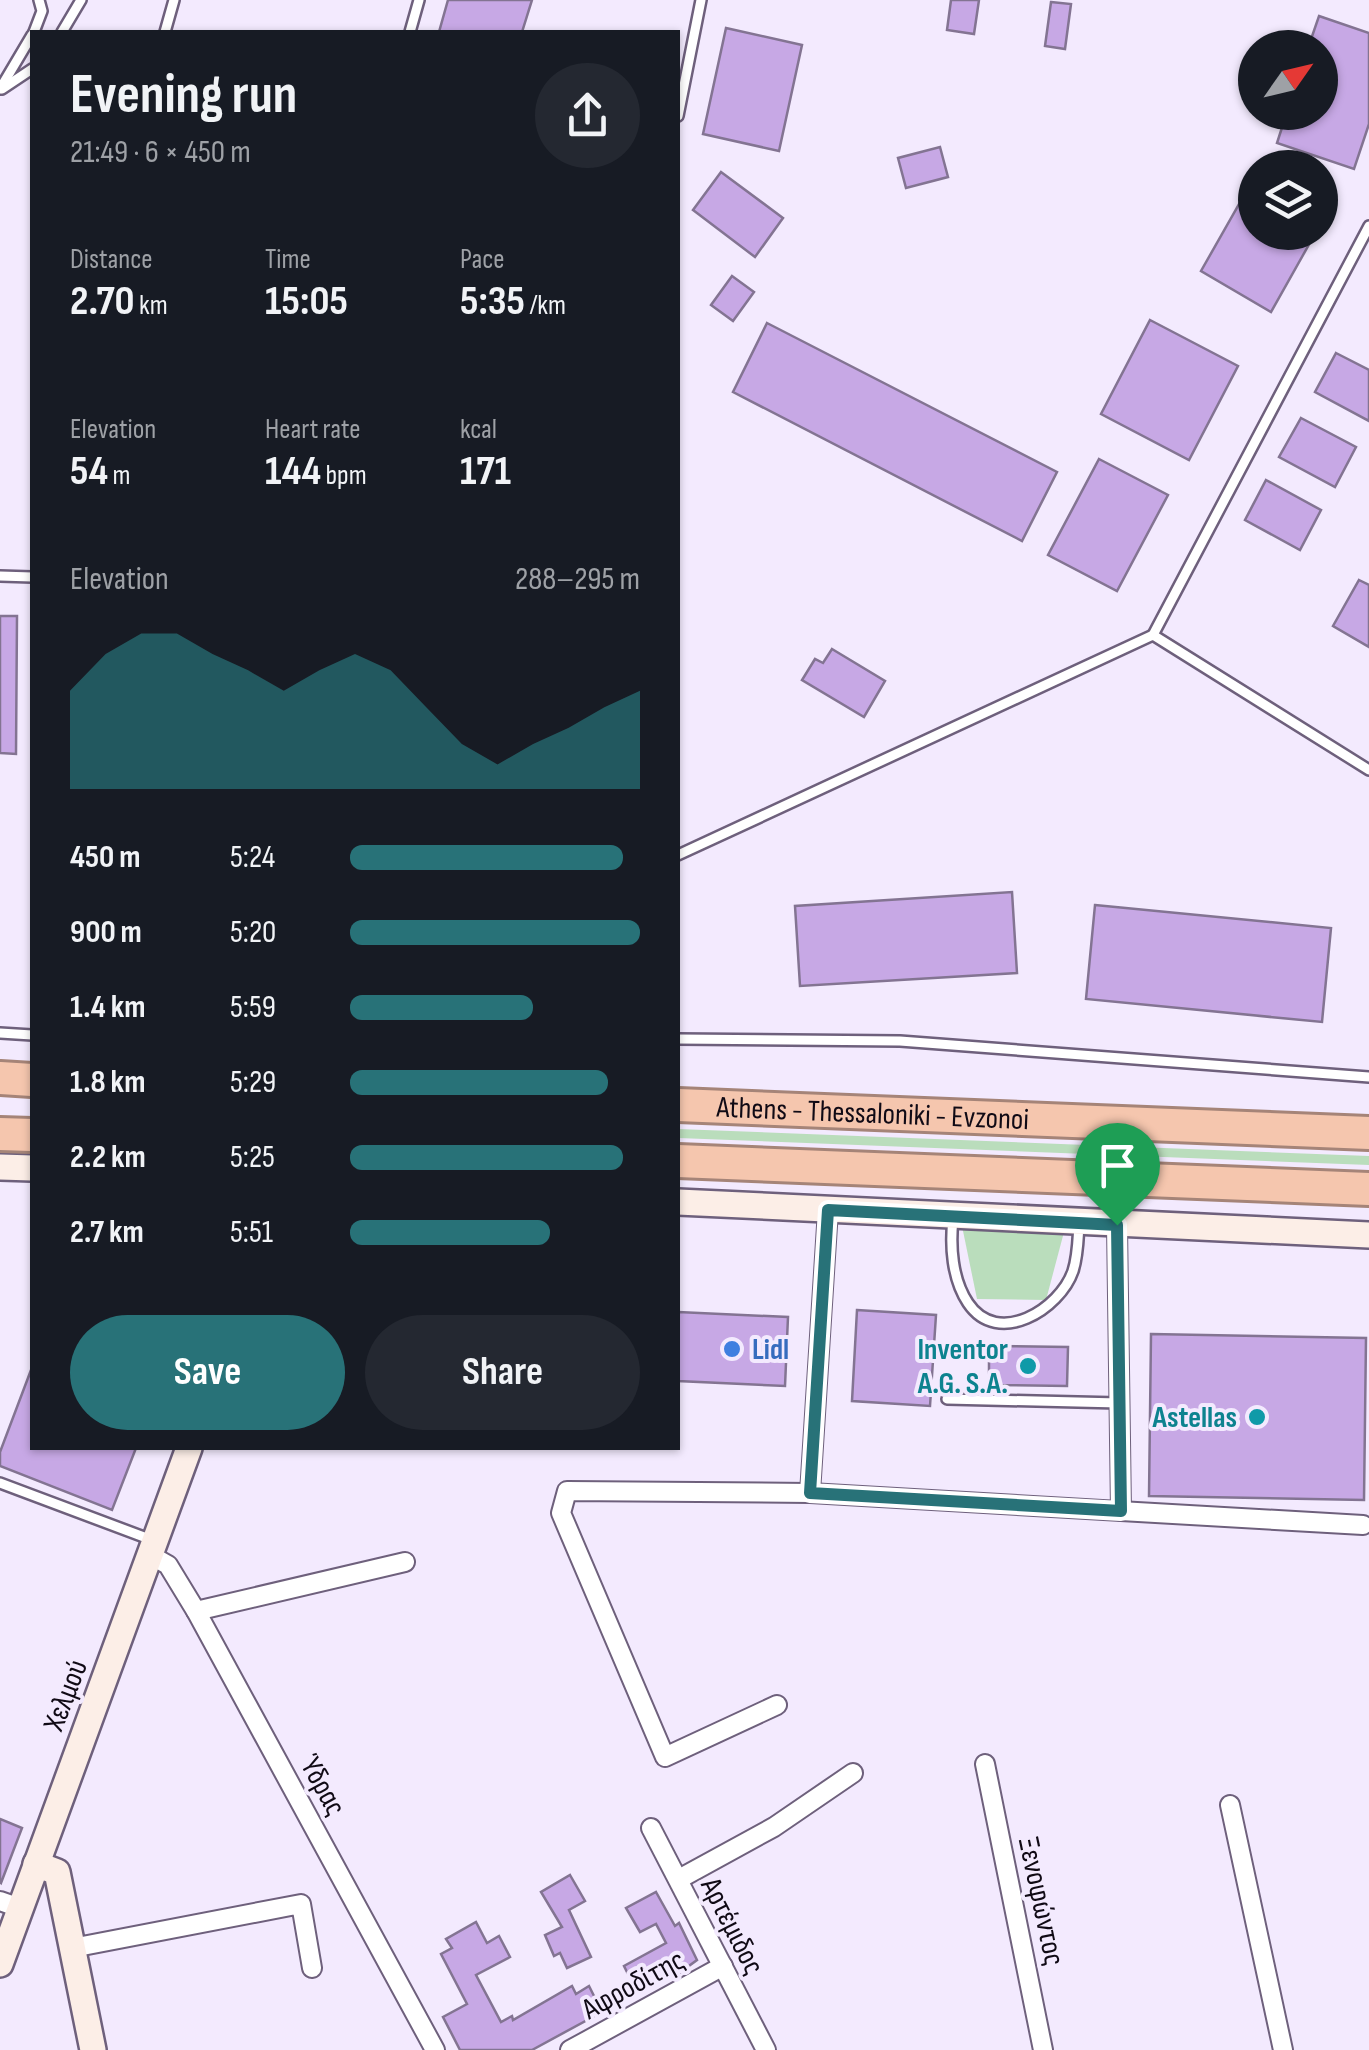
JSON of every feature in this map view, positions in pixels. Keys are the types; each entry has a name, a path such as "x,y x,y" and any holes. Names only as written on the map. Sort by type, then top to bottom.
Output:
{"highway":[{"path":"0,1078 30,1080"},
{"name":"Athens - Thessaloniki - Evzonoi","path":"680,1105 1369,1133"},
{"path":"0,1134 30,1136"},
{"name":"Athens - Thessaloniki - Evzonoi","path":"680,1161 1369,1189"}],"street":[{"path":"0,1167 30,1168"},
{"path":"680,1202 1369,1235"},
{"path":"810,1493 828,1210"},
{"path":"1117,1225 1121,1511"},
{"name":"Χελμού","path":"0,1964 10,1904 36,1864 188,1450"},
{"path":"776,1706 665,1757 560,1513 567,1490 810,1493 1363,1525"},
{"name":"Ύδρας","path":"154,1549 196,1611 435,2050"},
{"path":"196,1611 405,1562"},
{"name":"Ξενοφώντος","path":"985,1764 1043,2050"},
{"path":"678,1879 774,1827 853,1773"},
{"path":"1230,1804 1283,2050"},
{"name":"Αρτέμιδος","path":"651,1828 759,2047"},
{"path":"36,1864 57,1872 93,2050"},
{"path":"72,1948 300,1904 312,1968"},
{"name":"Αφροδίτης","path":"570,2050 722,1966"}],"lane":[{"path":"35,30 42,11 39,0"},
{"path":"63,30 81,0"},
{"path":"166,30 174,0"},
{"path":"411,30 419,0"},
{"path":"680,106 701,0"},
{"path":"0,90 30,39"},
{"path":"0,90 30,70"},
{"path":"680,854 1153,635 1369,226"},
{"path":"0,576 30,577"},
{"path":"1153,635 1369,770"},
{"path":"0,1033 30,1035"},
{"path":"680,1040 900,1041 1369,1077"},
{"path":"954,1217 950,1247 969,1305 987,1318 1006,1323 1028,1319 1050,1308 1073,1270 1079,1223"},
{"path":"948,1399 1119,1403"},
{"path":"0,1483 154,1549"}],"green space":[{"path":"680,1129 1369,1156 1369,1165 680,1138"},
{"path":"962,1226 1064,1232 1046,1300 977,1299"}],"building":[{"path":"448,0 532,0 523,30 440,30"},
{"path":"951,0 979,0 974,34 947,30"},
{"path":"1051,2 1071,4 1065,49 1045,46"},
{"path":"1319,16 1369,33 1369,124 1354,169 1338,164 1338,150 1298,150 1277,143 1281,130 1338,130 1338,30 1314,30"},
{"path":"726,28 802,45 779,151 703,134"},
{"path":"940,147 948,177 906,188 898,158"},
{"path":"721,172 783,218 755,257 693,210"},
{"path":"1238,206 1238,250 1306,250 1271,312 1201,271"},
{"path":"732,276 754,292 733,321 711,305"},
{"path":"1150,320 1238,366 1189,460 1101,414"},
{"path":"767,323 1057,472 1022,541 733,392"},
{"path":"1336,353 1369,370 1369,421 1315,392"},
{"path":"1301,418 1356,447 1335,487 1279,457"},
{"path":"1099,459 1168,495 1117,591 1048,555"},
{"path":"1266,480 1321,510 1300,550 1245,520"},
{"path":"1359,580 1369,585 1369,647 1333,626"},
{"path":"0,616 17,616 16,754 0,753"},
{"path":"832,649 885,681 864,717 802,680 815,659 823,663"},
{"path":"1012,892 1017,973 800,986 795,906"},
{"path":"1095,905 1331,928 1322,1022 1086,999"},
{"path":"857,1310 936,1315 930,1406 852,1401"},
{"name":"Lidl","path":"680,1312 788,1317 785,1386 680,1381"},
{"name":"Astellas","path":"1151,1334 1366,1338 1364,1500 1149,1496"},
{"name":"Inventor A.G. S.A.","path":"989,1346 1068,1347 1067,1386 989,1385"},
{"path":"30,1373 30,1450 135,1450 112,1510 0,1466 0,1452"},
{"path":"0,1819 22,1828 1,1883 0,1882"},
{"path":"570,1875 585,1901 569,1910 591,1957 567,1968 560,1953 554,1956 545,1935 562,1927 541,1892"},
{"path":"656,1892 675,1926 679,1923 697,1960 675,1976 668,1968 633,1984 624,1966 666,1943 656,1924 640,1932 626,1908"},
{"path":"476,1922 487,1943 499,1936 510,1957 476,1975 501,2022 512,2016 513,2020 572,1986 576,1994 589,1986 602,2012 532,2050 460,2050 443,2017 467,2004 441,1954 452,1948 446,1939"}],"place":[{"name":"Lidl","path":"732,1349"},
{"name":"Inventor A.G. S.A.","path":"1028,1366"},
{"name":"Astellas","path":"1257,1417"}],"route":[{"path":"828,1210 1117,1225 1121,1511 810,1493 828,1210"}]}
